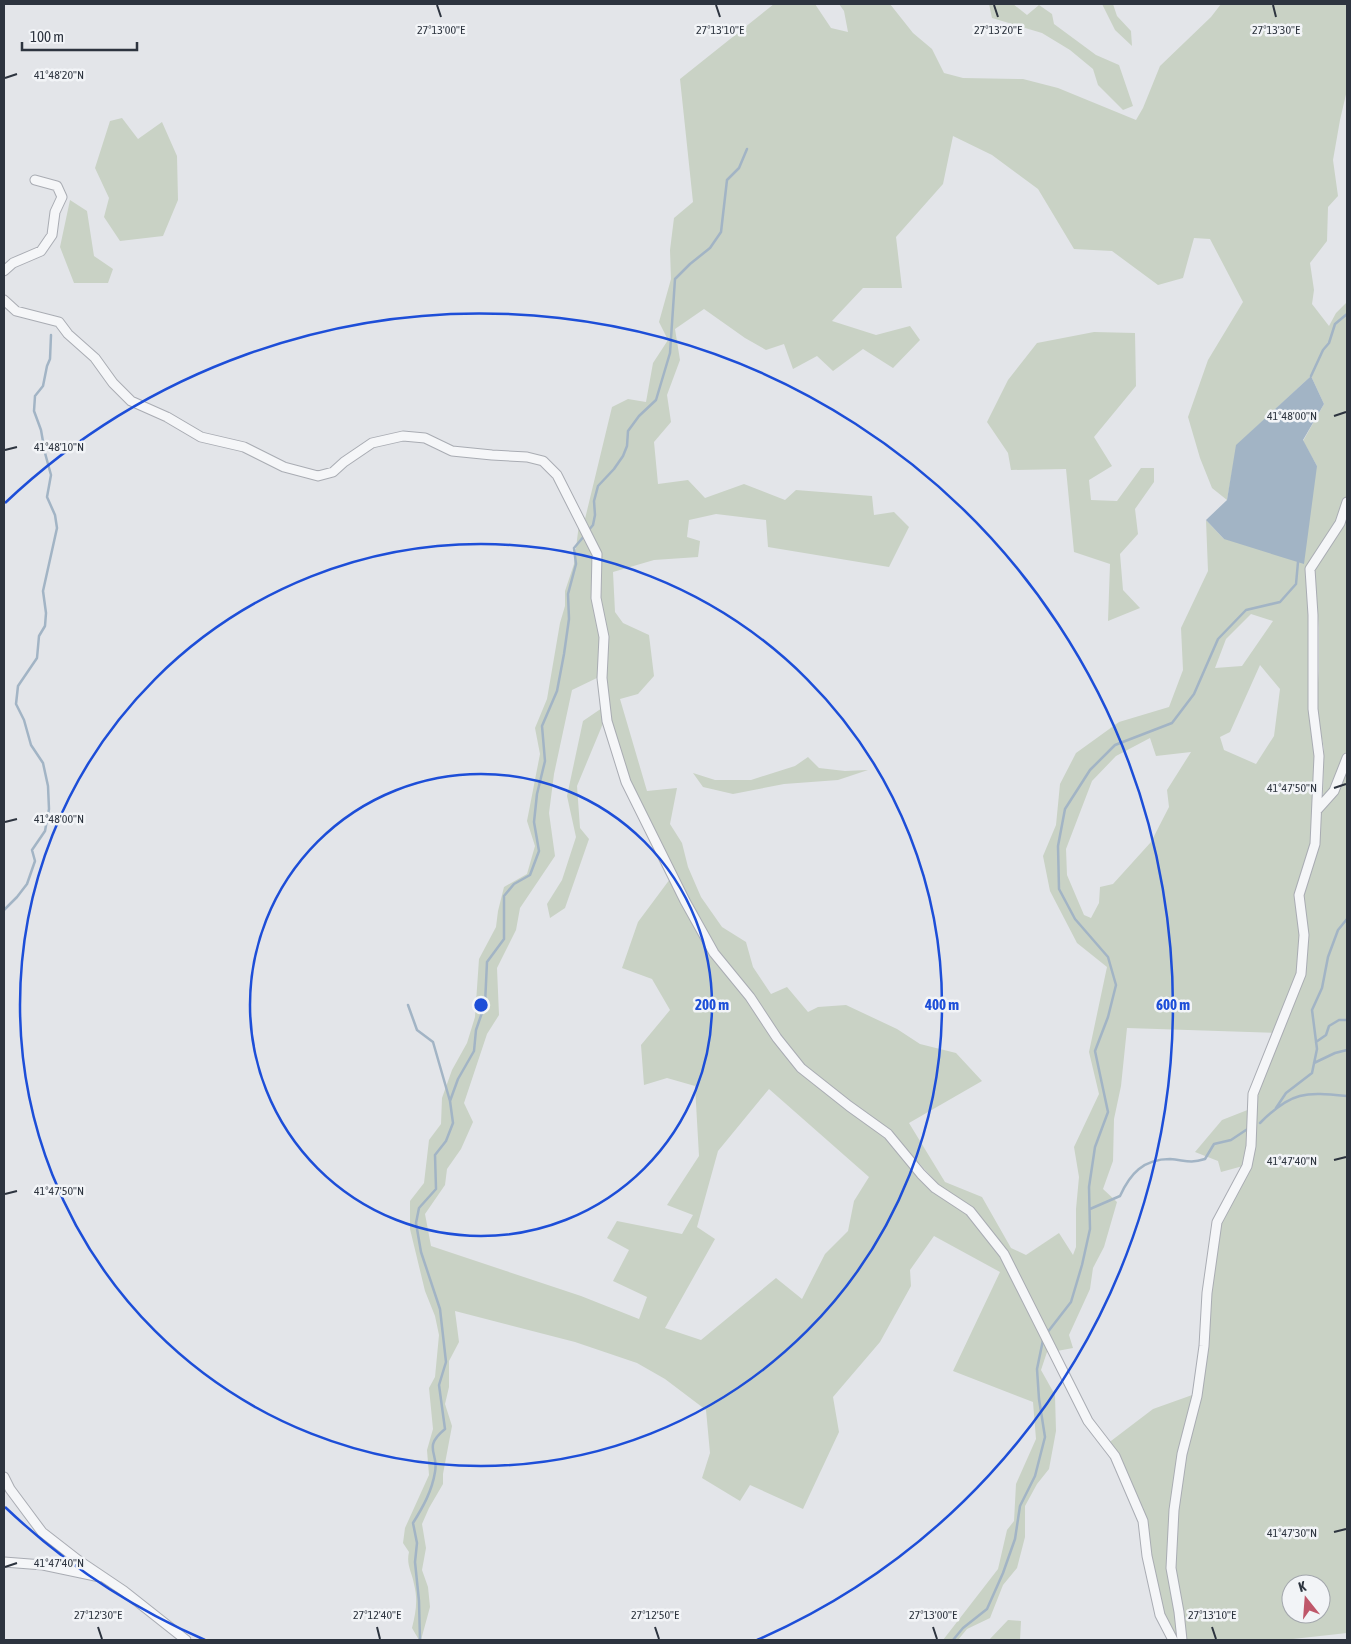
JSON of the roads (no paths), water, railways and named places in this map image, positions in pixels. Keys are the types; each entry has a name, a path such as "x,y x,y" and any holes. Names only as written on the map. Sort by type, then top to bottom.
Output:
{"street":[{"path":"4,271 13,263 41,251 52,235 55,212 62,196 57,186 35,180"},
{"path":"4,300 16,311 58,322 68,334 95,358 113,383 131,401 167,417 201,437 244,447 284,467 318,476 333,472 372,443 402,436 425,438 452,451 492,456 527,457 543,461 557,475 597,554 596,598 604,637 602,678 607,721 626,782 685,901 714,953 750,998 776,1038 801,1068 888,1134 935,1188 970,1211 1004,1254 1088,1421 1115,1456 1140,1513 1160,1615 1173,1640"},
{"path":"1182,1640 1171,1568 1174,1510 1182,1454 1197,1396 1204,1346 1207,1294 1215,1230 1217,1222 1247,1166 1251,1146 1253,1094 1301,974 1304,935 1299,894 1314,844 1319,756 1313,709 1313,616 1310,569 1340,523 1347,502"},
{"path":"1317,810 1334,791 1347,758"},
{"path":"4,1477 10,1489 42,1532 124,1591 186,1640"},
{"path":"4,1562 44,1565 105,1578"}],"water":[{"path":"1311,376 1324,404 1303,440 1317,466 1304,564 1224,539 1206,520 1227,500 1236,445"}],"waterway":[{"path":"588,531 593,525 595,515 594,501 598,486 623,456 627,446 628,431 639,416 656,400 670,353 675,279 710,248 721,232 727,180 739,168 747,149"},
{"path":"1311,376 1323,350 1329,343 1335,324 1347,314"},
{"path":"4,910 27,884 35,861 32,850 45,831 49,809 48,786 43,763 31,745 24,720 16,704 18,686 37,658 39,636 45,626 46,613 43,591 57,528 55,515 47,497 51,475 41,430 34,411 35,396 43,386 50,359 51,335"},
{"path":"420,1640 415,1562 417,1543 413,1523 427,1499 434,1479 436,1465 433,1450 434,1441 445,1429 439,1385 446,1362 440,1309 421,1252 416,1223 419,1208 436,1189 435,1155 446,1141 453,1123 450,1101 458,1079 474,1051 476,1030 485,1004 487,962 504,939 504,896 514,884 530,875 539,851 534,822 537,794 545,761 542,726 557,691 564,654 569,619 568,594 576,564 574,548 585,535"},
{"path":"1047,1333 1071,1302 1090,1229 1089,1187 1095,1147 1108,1112 1095,1051 1108,1017 1116,985 1108,957 1075,919 1059,889 1058,846 1065,809 1090,770 1115,745 1172,723 1194,694 1218,639 1246,610 1280,602 1296,584 1298,562"},
{"path":"1276,1108 1286,1093 1312,1073 1317,1049 1312,1010 1322,988 1328,957 1338,930 1347,919"},
{"path":"408,1005 417,1030 433,1042 450,1101"},
{"path":"1316,1042 1326,1035 1329,1026 1339,1020 1347,1020"},
{"path":"1314,1063 1335,1053 1347,1050"},
{"path":"1260,1123 1281,1105 1300,1096 1309,1094 1347,1096"},
{"path":"1090,1209 1120,1196 1128,1181 1145,1165 1170,1159 1191,1161 1205,1159 1214,1144 1231,1140 1249,1128"},
{"path":"953,1640 963,1628 987,1609 1015,1539 1020,1506 1035,1476 1045,1437 1039,1399 1037,1369 1043,1340"}]}
